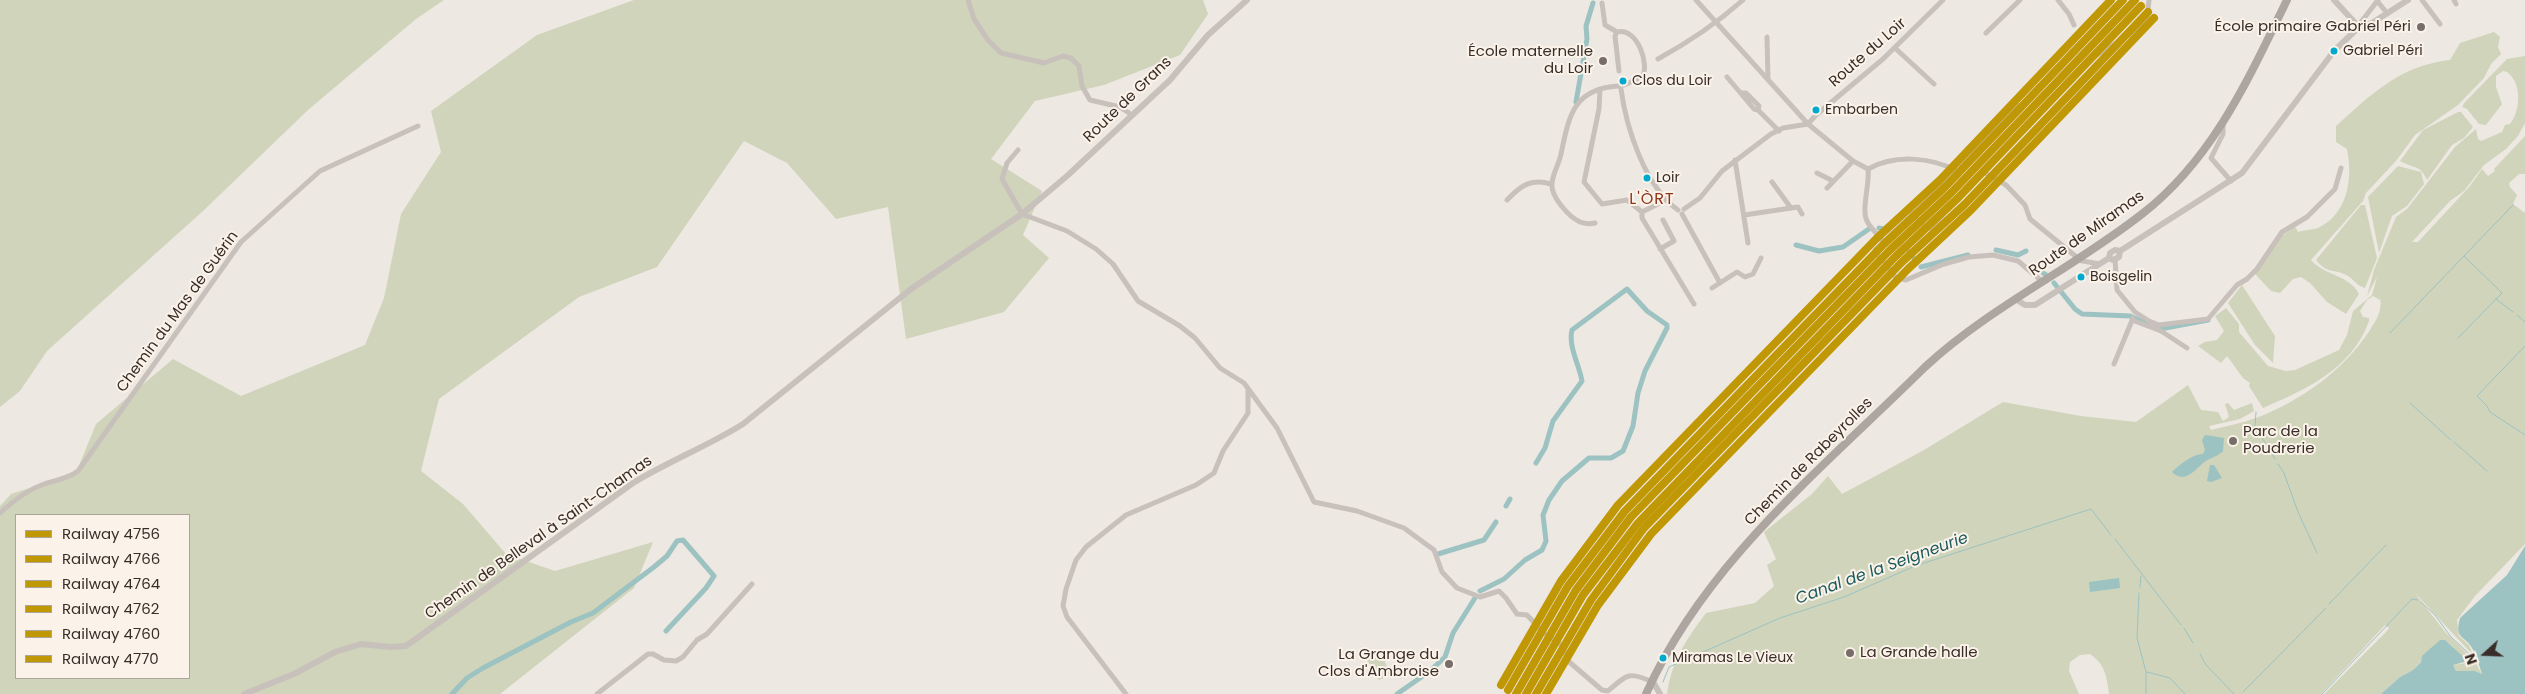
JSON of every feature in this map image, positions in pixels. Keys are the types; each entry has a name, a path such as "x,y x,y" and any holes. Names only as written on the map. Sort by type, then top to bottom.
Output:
{"main road":[{"name":"Route de Miramas","path":"1973,329 2142,214 2187,172 2223,124 2287,0"},
{"name":"Chemin de Rabeyrolles","path":"1653,688 1666,650 1717,577 1752,537 1925,367 1973,329"},
{"name":"Chemin de Rabeyrolles","path":"1653,688 1680,630"}],"street":[{"path":"968,0 974,20 988,40 1001,53 1038,62 1052,61 1063,56 1071,58 1078,66 1082,86 1090,100 1120,107 1132,115"},
{"name":"Route de Grans","path":"1022,214 1067,176 1170,80 1208,35 1247,0"},
{"path":"1696,0 1808,124 1853,161 1868,169 1900,158 1921,160 1957,171"},
{"path":"1658,59 1689,42 1717,23 1742,0"},
{"name":"Route du Loir","path":"1808,124 1816,115 1895,48 1943,0"},
{"path":"1986,33 2020,0"},
{"path":"2058,0 2069,14 2074,25"},
{"path":"1913,215 1926,228 1930,228 2027,129 2094,56 2140,28 2146,20 2149,0"},
{"path":"2334,0 2359,27"},
{"path":"2359,27 2372,23 2408,0"},
{"path":"2422,0 2440,24"},
{"path":"2340,168 2335,189 2307,217 2282,232 2257,269 2247,279 2237,285 2208,318 2159,325 2135,312 2117,290 2110,253 2116,250 2120,251 2231,181 2248,167 2328,58 2359,27 2378,1 2387,13"},
{"path":"1595,223 1581,222 1572,216 1554,195 1552,184 1570,116 1580,100 1592,90 1621,87 1642,77 1645,69 1634,35 1622,31 1617,32 1605,25 1602,2"},
{"path":"1617,32 1615,36 1619,71"},
{"path":"1767,37 1768,80"},
{"path":"1895,48 1934,84"},
{"path":"1727,77 1754,109 1758,110 1779,131"},
{"path":"1621,87 1635,143 1649,174 1666,200 1681,211 1720,283"},
{"path":"1600,89 1600,109 1584,182 1602,204 1627,200 1642,212 1643,222 1694,304"},
{"path":"1878,256 1875,254 1875,250 1957,171 2018,105"},
{"path":"1681,211 1700,198 1722,171 1771,134 1808,124"},
{"path":"2223,124 2223,134 2211,158 2231,181"},
{"name":"Chemin du Mas de Guérin","path":"0,513 20,496 42,484 72,476 78,471 241,242 320,171 418,126"},
{"path":"1018,150 1007,163 1002,179 1022,214 1067,231 1096,249 1113,264 1138,300 1180,326 1195,338 1220,368 1240,379 1276,428 1314,502 1357,511 1413,533 1434,550 1442,572 1457,588 1480,596 1499,591 1517,614 1527,615 1544,632"},
{"path":"1735,160 1748,243"},
{"path":"1827,188 1853,161"},
{"path":"1868,169 1869,182 1865,216 1870,226 1882,240 1882,244"},
{"path":"1983,172 2006,185 2025,205 2030,219 2078,259 2100,264"},
{"path":"1816,173 1832,181"},
{"path":"1507,200 1532,181 1538,180 1552,184"},
{"path":"1772,182 1791,208"},
{"path":"1642,212 1666,200"},
{"path":"1744,215 1798,207 1802,214"},
{"name":"Chemin de Belleval à Saint-Chamas","path":"244,694 294,674 335,652 361,644 391,647 406,646 633,483 670,461 718,440 743,424 911,289 1022,214"},
{"path":"1660,249 1674,241 1663,220"},
{"path":"1885,264 1895,277 1906,280 1944,264 1969,257 2001,256 2025,265 2044,282"},
{"path":"1712,288 1737,272 1745,277 1753,274 1761,258"},
{"path":"2017,300 2025,305 2035,304 2100,264 2112,259"},
{"path":"2114,364 2135,312"},
{"path":"2132,320 2161,331 2187,348"},
{"path":"1126,694 1067,617 1064,606 1072,570 1086,547 1126,515 1206,480 1214,473 1223,451 1248,413 1248,390"},
{"path":"597,694 648,654 653,654 664,660 676,661 683,657 697,640 707,634 752,584"},
{"path":"1553,638 1564,647 1567,660 1602,690 1608,691 1628,675 1639,675 1653,688"}],"green space":[{"path":"0,0 444,0 416,19 308,110 203,211 47,351 20,391 0,407"},
{"path":"634,0 1203,0 1208,14 1180,55 1104,85 1035,101 991,159 1042,191 1023,235 1049,258 1004,312 906,339 888,207 836,219 787,163 744,141 657,267 579,297 439,399 421,471 463,504 506,554 555,571 653,542 634,588 500,694 0,694 0,506 11,494 76,473 96,424 173,359 241,396 365,345 384,298 401,214 441,152 431,111 537,35"},
{"path":"2494,32 2500,37 2498,47 2501,54 2491,64 2484,78 2458,105 2415,135 2396,161 2366,193 2363,201 2311,260 2323,269 2350,283 2359,294 2346,314 2327,302 2310,283 2301,277 2293,279 2280,293 2271,291 2255,274 2281,237 2295,226 2298,232 2318,228 2328,222 2336,214 2346,194 2349,160 2347,149 2336,142 2336,126 2375,92 2401,75 2432,63 2450,60 2460,43"},
{"name":"Parc de la Poudrerie","path":"2525,56 2525,123 2518,136 2506,149 2484,165 2464,191 2450,201 2412,242 2418,242 2470,186 2482,169 2488,176 2495,171 2494,169 2525,136 2525,174 2519,174 2509,183 2517,195 2513,204 2525,213 2525,544 2475,596 2457,620 2459,636 2469,645 2473,655 2414,592 2446,633 2474,660 2482,674 2475,671 2456,671 2453,665 2466,663 2452,646 2440,640 2413,670 2400,677 2381,694 2324,694 2386,632 2389,628 2385,625 2321,694 2109,694 2104,671 2099,662 2090,654 2080,655 2070,662 2069,671 2079,694 1667,694 1676,661 1692,632 1706,613 1755,603 1774,586 1767,565 1776,559 1764,532 1812,494 1828,476 1842,494 1924,450 2003,402 2081,416 2136,422 2188,385 2201,410 2218,412 2223,421 2229,417 2225,404 2228,403 2234,410 2252,403 2254,411 2240,419 2209,426 2211,430 2251,420 2273,411 2320,383 2348,358 2370,330 2380,309 2380,300 2373,296 2367,300 2360,311 2363,317 2369,318 2369,321 2361,338 2339,365 2311,385 2263,408 2249,386 2250,383 2243,378 2227,356 2221,363 2198,346 2205,342 2217,340 2224,331 2215,316 2226,308 2239,324 2239,332 2268,366 2286,371 2295,370 2339,350 2347,335 2353,311 2372,295 2377,277 2367,296 2374,270 2396,217 2407,209 2455,147 2476,129 2478,139 2481,141 2502,132 2505,125 2510,124 2514,118 2518,104 2517,90 2512,77 2503,71 2496,76 2496,87 2502,104 2486,125 2479,124 2467,109 2462,107 2507,59"},
{"path":"2461,112 2473,127 2464,138 2452,145 2427,180 2419,169 2400,161 2423,130"},
{"path":"2398,166 2421,172 2424,184 2407,206 2392,216 2379,253 2368,197"},
{"path":"2361,205 2365,205 2377,258 2365,288 2348,276 2324,268 2316,260"},
{"path":"2242,285 2275,336 2273,363 2255,345 2228,303"},
{"path":"1372,656 1383,656 1390,675 1379,680 1367,660"}],"water":[{"path":"2205,435 2224,438 2223,451 2204,462 2185,477 2172,472 2182,463 2199,454 2203,454 2205,450 2202,440"},
{"path":"2210,465 2214,465 2222,478 2211,482 2207,481"},
{"path":"2525,546 2525,694 2381,694 2400,677 2413,670 2421,662 2422,656 2440,640 2445,640 2468,661 2453,665 2456,671 2475,671 2482,674 2472,648 2459,634 2460,618 2507,575"},
{"path":"2119,578 2120,588 2090,592 2089,582"}],"waterway":[{"path":"1576,102 1587,39 1586,26 1593,3"},
{"path":"2390,333 2513,205"},
{"path":"1879,228 1888,230"},
{"path":"1796,245 1819,251 1843,247 1869,229"},
{"path":"1996,250 2018,255 2026,251"},
{"path":"1909,252 1917,262"},
{"path":"1921,267 1968,255"},
{"path":"2458,338 2502,293 2464,256"},
{"path":"2038,269 2046,275"},
{"path":"2054,283 2075,309 2082,314 2130,316 2148,324"},
{"path":"1480,591 1504,579 1525,560 1542,550 1546,541 1543,515 1549,500 1562,481 1589,458 1611,458 1623,451 1633,426 1638,393 1645,371 1667,328 1667,325 1647,311 1627,289 1572,330 1571,342 1582,381 1553,421 1545,448 1536,463"},
{"path":"2496,299 2513,312"},
{"path":"2517,315 2525,322"},
{"path":"2156,327 2160,329 2208,320"},
{"path":"2525,346 2477,396 2490,412 2525,435"},
{"path":"2410,403 2451,440"},
{"path":"2256,412 2255,426 2275,459"},
{"path":"2454,442 2487,471"},
{"path":"2278,464 2284,473 2298,512 2317,553"},
{"path":"1506,506 1510,499"},
{"name":"Canal de la Seigneurie","path":"1663,682 1669,667 1780,618 1844,597 1915,566 2091,509 2111,535"},
{"path":"1438,554 1484,540 1496,522"},
{"path":"2115,539 2181,625"},
{"path":"452,694 467,678 483,668 571,622 593,613 667,556 677,541 683,540 714,576 706,588 666,631"},
{"path":"2329,604 2386,545"},
{"path":"2140,587 2141,576"},
{"path":"2139,593 2137,638 2146,672 2146,694"},
{"path":"1397,694 1430,671 1445,657 1453,633 1475,598"},
{"path":"2322,694 2412,599 2418,600"},
{"path":"2421,602 2435,615 2451,637 2477,661"},
{"path":"2243,692 2326,608"},
{"path":"2184,628 2193,643"},
{"path":"2200,654 2206,665 2234,694"},
{"path":"2147,672 2170,678 2185,694"}],"tunnel":[{"path":"1544,633 1553,639"}],"rail line":[{"name":"4760","path":"1501,685 1561,581 1618,505 1877,238 1940,180 2111,0"},
{"name":"4764","path":"1508,690 1568,586 1625,511 1884,244 1946,186 2123,0"},
{"name":"4756","path":"1516,694 1576,590 1631,517 1890,250 1952,192 2135,0"},
{"name":"4766","path":"1526,694 1583,595 1638,523 1896,256 1958,198 2141,6"},
{"name":"4762","path":"1536,694 1591,600 1644,528 1902,262 1965,204 2148,12"},
{"name":"4770","path":"1546,694 1598,605 1651,534 1908,269 1971,210 2154,18"}],"place":[{"name":"École primaire Gabriel Péri","path":"2421,27"},
{"name":"Gabriel Péri","path":"2334,51"},
{"name":"École maternelle du Loir","path":"1603,61"},
{"name":"Clos du Loir","path":"1623,81"},
{"name":"Embarben","path":"1816,110"},
{"name":"Loir","path":"1647,178"},
{"name":"Boisgelin","path":"2081,277"},
{"name":"Parc de la Poudrerie","path":"2233,441"},
{"name":"La Grande halle","path":"1850,653"},
{"name":"Miramas Le Vieux","path":"1663,658"},
{"name":"La Grange du Clos d'Ambroise","path":"1449,664"}],"district":[{"name":"L'ÒRT","path":"1652,200"}]}
